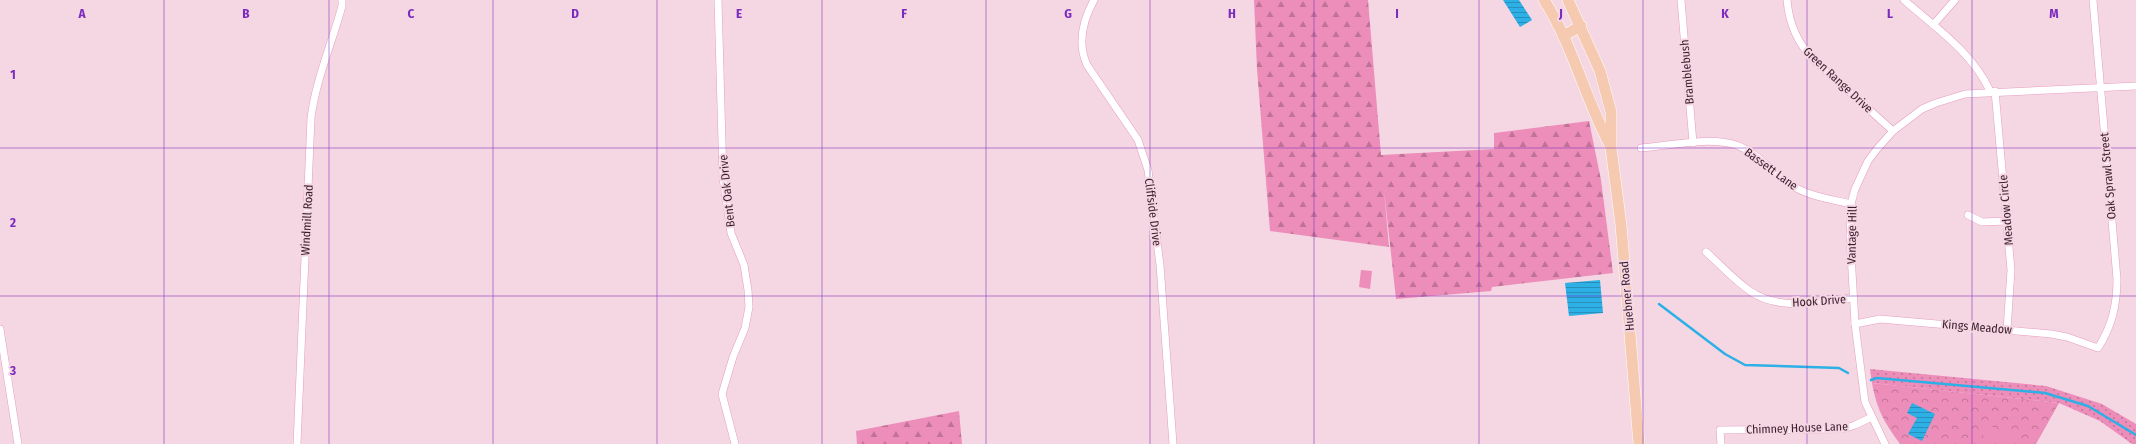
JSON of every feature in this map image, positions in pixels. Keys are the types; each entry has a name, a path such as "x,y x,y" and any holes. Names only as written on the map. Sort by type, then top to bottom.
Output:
{"main road":[{"name":"Huebner Road","path":"1544,0 1584,82 1596,119 1611,148"},
{"name":"Huebner Road","path":"1568,0 1600,71 1611,112 1611,148 1621,225 1639,444"},
{"path":"1562,36 1581,26"}],"street":[{"name":"Windmill Road","path":"297,444 312,118 320,78 332,44 342,6 342,0"},
{"name":"Bent Oak Drive","path":"718,0 723,178 731,233 744,265 749,297 746,328 733,357 722,394 735,444"},
{"name":"Cliffside Drive","path":"1094,0 1085,19 1082,36 1082,54 1087,65 1138,140 1148,170 1160,265 1173,444"},
{"name":"Bramblebush","path":"1681,0 1694,143"},
{"name":"Green Range Drive","path":"1787,0 1791,26 1803,48 1814,60 1893,130"},
{"name":"Meadow Circle","path":"1904,0 1975,64 1993,91 2011,270 2007,330"},
{"path":"1933,25 1955,0"},
{"name":"Oak Sprawl Street","path":"2093,0 2117,298 2108,330 2098,348"},
{"name":"Vantage Hill","path":"1885,444 1865,402 1853,298 1850,236 1851,204 1855,189 1868,161 1893,130 1909,118 1936,103 1965,94 1993,91 2136,86"},
{"name":"Bassett Lane","path":"1642,148 1712,141 1735,145 1756,156 1794,187 1816,196 1851,204"},
{"path":"1968,215 1982,222 2007,221"},
{"name":"Hook Drive","path":"1706,252 1744,287 1763,299 1793,304 1853,298"},
{"name":"Kings Meadow","path":"1855,324 1880,319 2051,334 2083,342 2098,348"},
{"path":"0,329 18,444"},
{"name":"Chimney House Lane","path":"1721,444 1720,430 1843,429 1855,426 1872,417"}],"green space":[{"path":"1254,0 1368,0 1381,155 1494,149 1494,133 1589,121 1601,180 1613,273 1492,287 1491,291 1396,299 1384,190 1389,247 1270,231 1257,69"},
{"path":"1361,270 1372,271 1370,289 1359,287"},
{"path":"1870,369 2046,386 2102,404 2136,424 2136,444 2132,444 2100,421 2059,403 1872,383"},
{"path":"1872,383 2059,403 2036,444 1900,444 1882,415 1876,401"},
{"path":"959,411 962,444 857,444 856,431"},
{"path":"1989,425 2014,438 2011,444 1997,444 1983,436"}],"water":[{"path":"1503,0 1519,0 1532,20 1520,27"},
{"path":"1600,280 1603,313 1569,316 1565,283"},
{"path":"1912,403 1935,414 1922,441 1908,434 1917,418 1907,413"}],"waterway":[{"path":"1659,304 1725,354 1745,365 1839,368 1848,373"},
{"path":"1871,380 1877,378 2045,393 2088,406 2136,435"}]}
